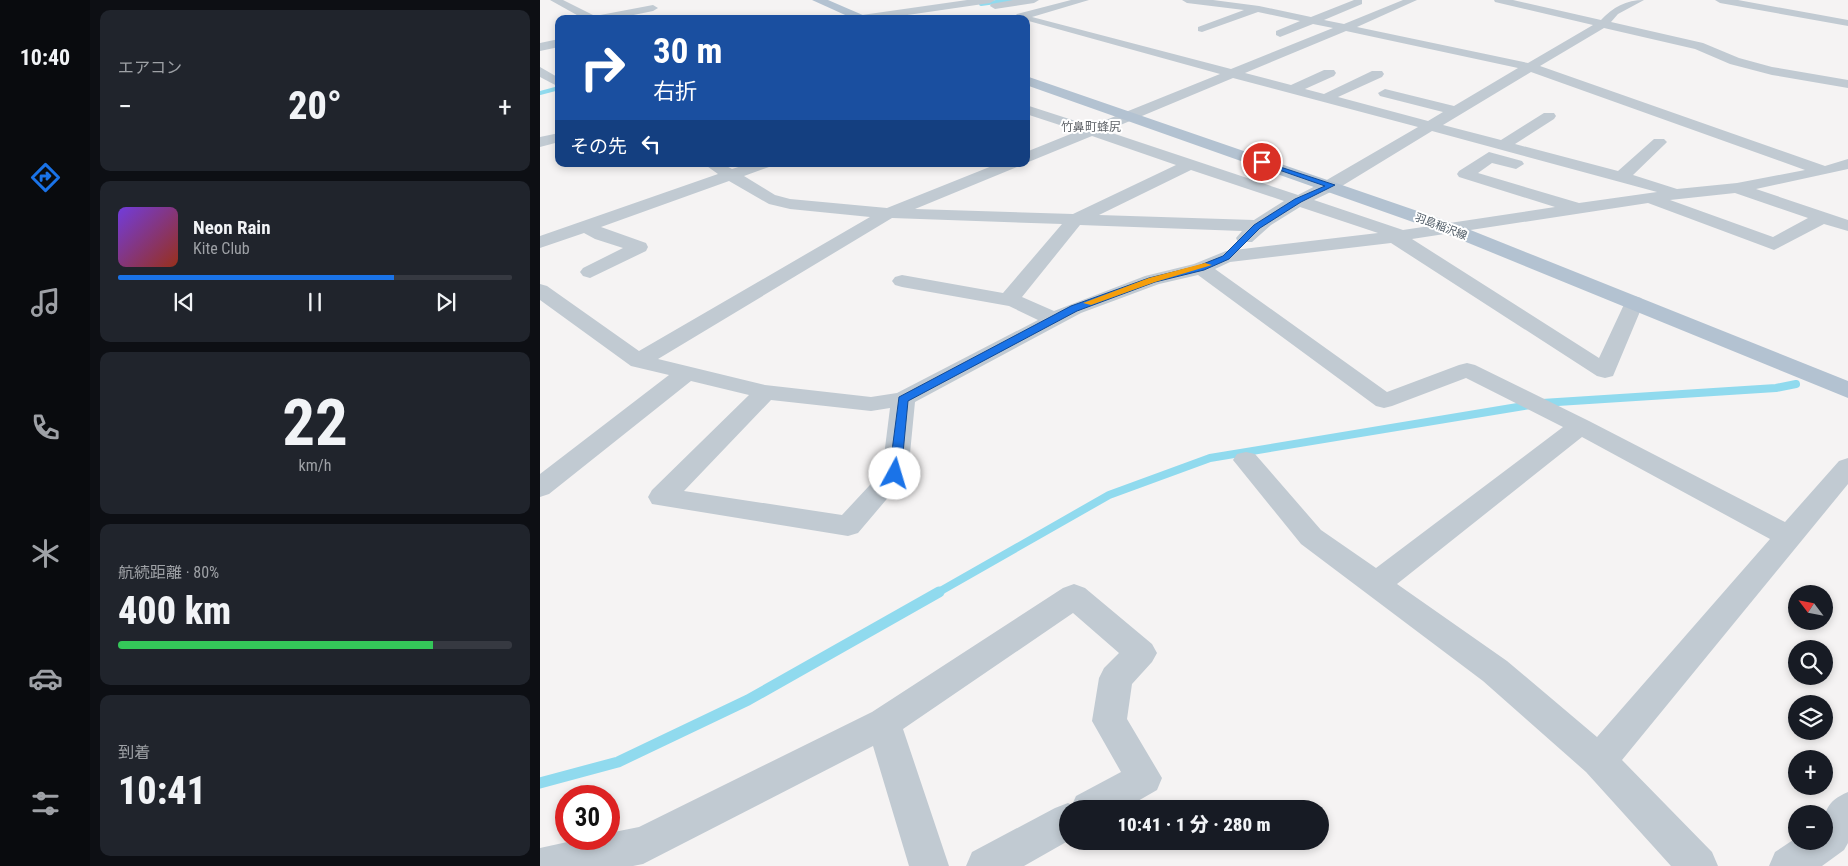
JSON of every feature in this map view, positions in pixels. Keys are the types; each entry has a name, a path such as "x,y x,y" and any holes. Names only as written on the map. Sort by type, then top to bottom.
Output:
{"main road":[{"path":"803,0 849,15"},
{"path":"818,0 851,15"},
{"name":"羽島稲沢線","path":"1030,76 1135,115"},
{"name":"羽島稲沢線","path":"1030,81 1472,226 1848,378"},
{"name":"羽島稲沢線","path":"1336,183 1848,390"}],"street":[{"path":"555,0 586,15"},
{"path":"880,15 990,0"},
{"path":"931,15 1034,0"},
{"path":"1027,15 1084,0"},
{"path":"1187,0 1258,9 1529,67 1824,171"},
{"path":"1202,29 1284,0"},
{"path":"1030,156 1412,0"},
{"path":"1499,0 1699,46 1724,59 1796,76 1848,84"},
{"path":"1226,257 1257,226 1298,201 1336,183 1604,23 1614,12 1639,0"},
{"path":"1720,0 1848,24"},
{"path":"1280,33 1362,3 1391,9"},
{"path":"615,15 652,8"},
{"path":"1030,22 1682,193"},
{"path":"540,47 555,44"},
{"path":"1238,56 1262,62"},
{"path":"540,71 555,80"},
{"path":"1291,90 1329,73"},
{"path":"1323,99 1377,74"},
{"path":"540,88 555,84"},
{"path":"1356,108 1388,92 1455,112"},
{"path":"1030,110 1400,236 1605,371 1634,302"},
{"path":"1502,146 1549,116"},
{"path":"540,142 555,138"},
{"path":"1620,178 1659,142"},
{"path":"1580,209 1465,174 1489,157 1650,198 1774,244 1824,217"},
{"path":"1008,300 1075,220 1191,164"},
{"path":"540,290 639,361 685,374 765,392 871,404 903,399 1074,308 1152,280 1201,268 1226,257 1400,236 1682,193 1737,188 1824,171 1848,164"},
{"path":"717,167 769,199 783,202 889,213 1257,226"},
{"path":"540,242 754,167"},
{"path":"639,361 889,213 1004,167"},
{"path":"1737,188 1848,226"},
{"path":"586,226 602,234 639,247 590,272"},
{"path":"1201,268 1384,401 1467,370 1523,396 1789,536"},
{"path":"902,281 1008,300 1054,319"},
{"path":"540,488 685,374"},
{"path":"765,392 662,497 848,526 895,474 903,399"},
{"path":"1375,585 1580,426"},
{"path":"1246,460 1311,537 1495,671 1599,761 1698,866"},
{"path":"1599,761 1848,467"},
{"path":"544,866 643,845 884,723 1074,596 1141,653 1116,678 1108,721 1144,778 1105,800"},
{"path":"884,723 929,866"},
{"path":"1789,866 1830,837 1848,810"},
{"path":"986,866 1059,826"}],"waterway":[{"path":"981,4 1011,0"},
{"path":"540,93 555,89"},
{"path":"1542,403 1776,388 1796,384"},
{"path":"937,593 1109,495 1210,458 1530,405"},
{"path":"540,783 618,762 748,700 939,592"}],"slow traffic":[{"path":"1088,303 1152,280 1208,265"}],"district":[{"name":"竹鼻町蜂尻","path":"1091,127"}],"route":[{"path":"895,474 903,399 1074,308 1152,280 1201,268 1226,257 1257,226 1298,201 1331,185 1262,162"}]}
